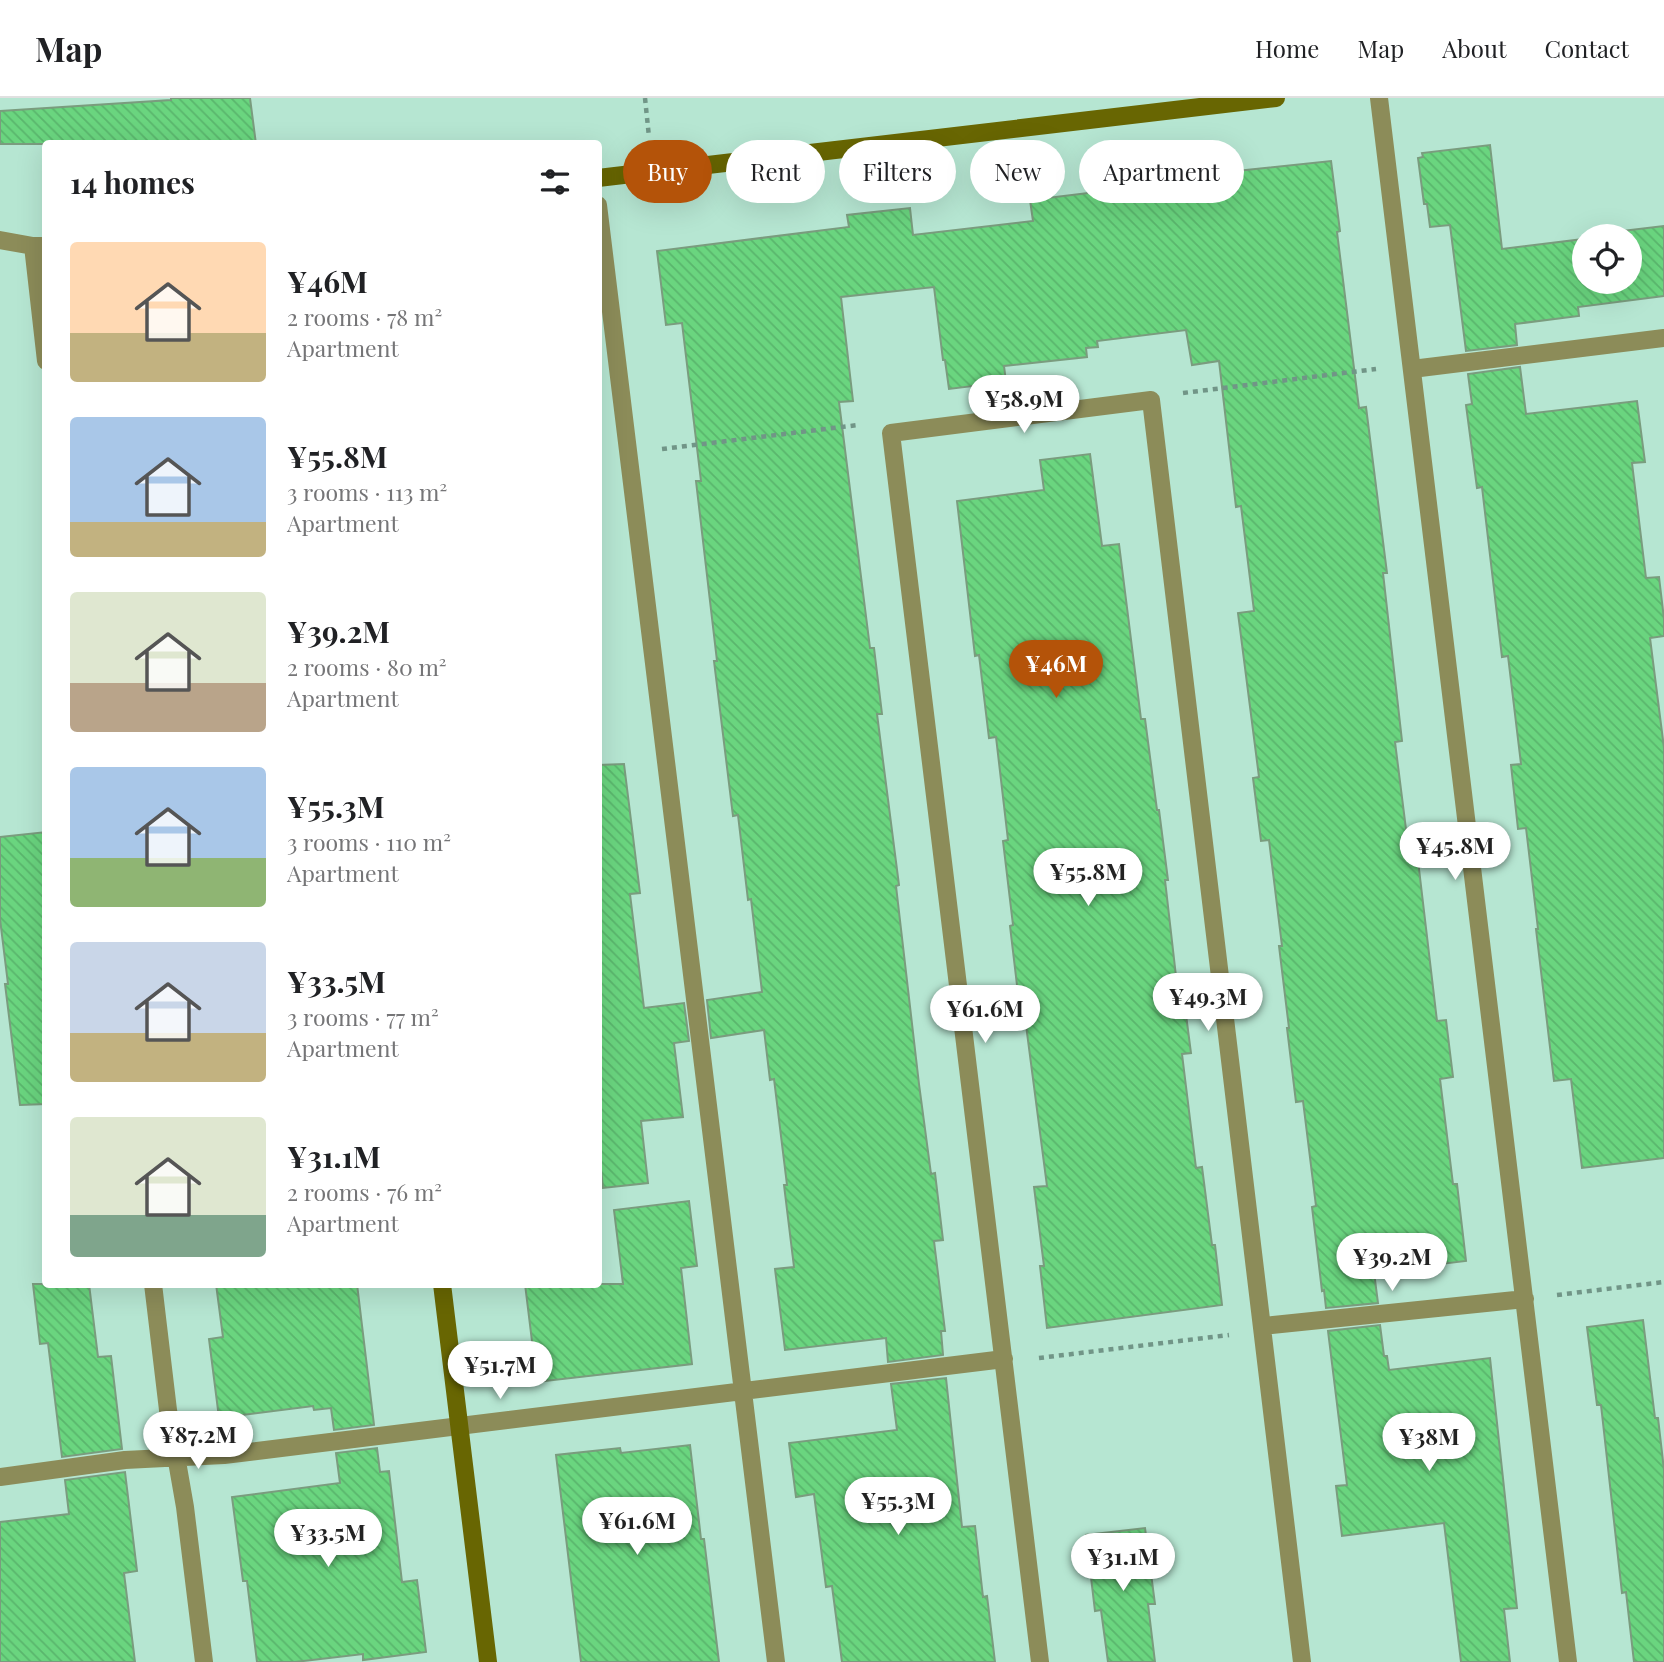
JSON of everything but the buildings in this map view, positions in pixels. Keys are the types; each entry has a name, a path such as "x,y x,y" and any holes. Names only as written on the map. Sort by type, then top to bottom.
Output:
{"street":[{"path":"602,178 1276,98"},
{"path":"1379,98 1568,1662"},
{"path":"602,236 776,1662"},
{"path":"0,240 39,246 42,295"},
{"path":"1411,367 1664,338"},
{"path":"1040,1662 891,433 1152,400 1302,1662"},
{"path":"153,1288 204,1662"},
{"path":"442,1288 488,1662"},
{"path":"1263,1326 1525,1299"},
{"path":"0,1476 125,1460 224,1455 1004,1359"}],"path":[{"path":"645,98 649,137"},
{"path":"1152,400 1169,394 1411,367"},
{"path":"630,453 873,423 891,433"},
{"path":"1525,1299 1664,1282"},
{"path":"1004,1359 1021,1360 1247,1333 1263,1326"}]}
